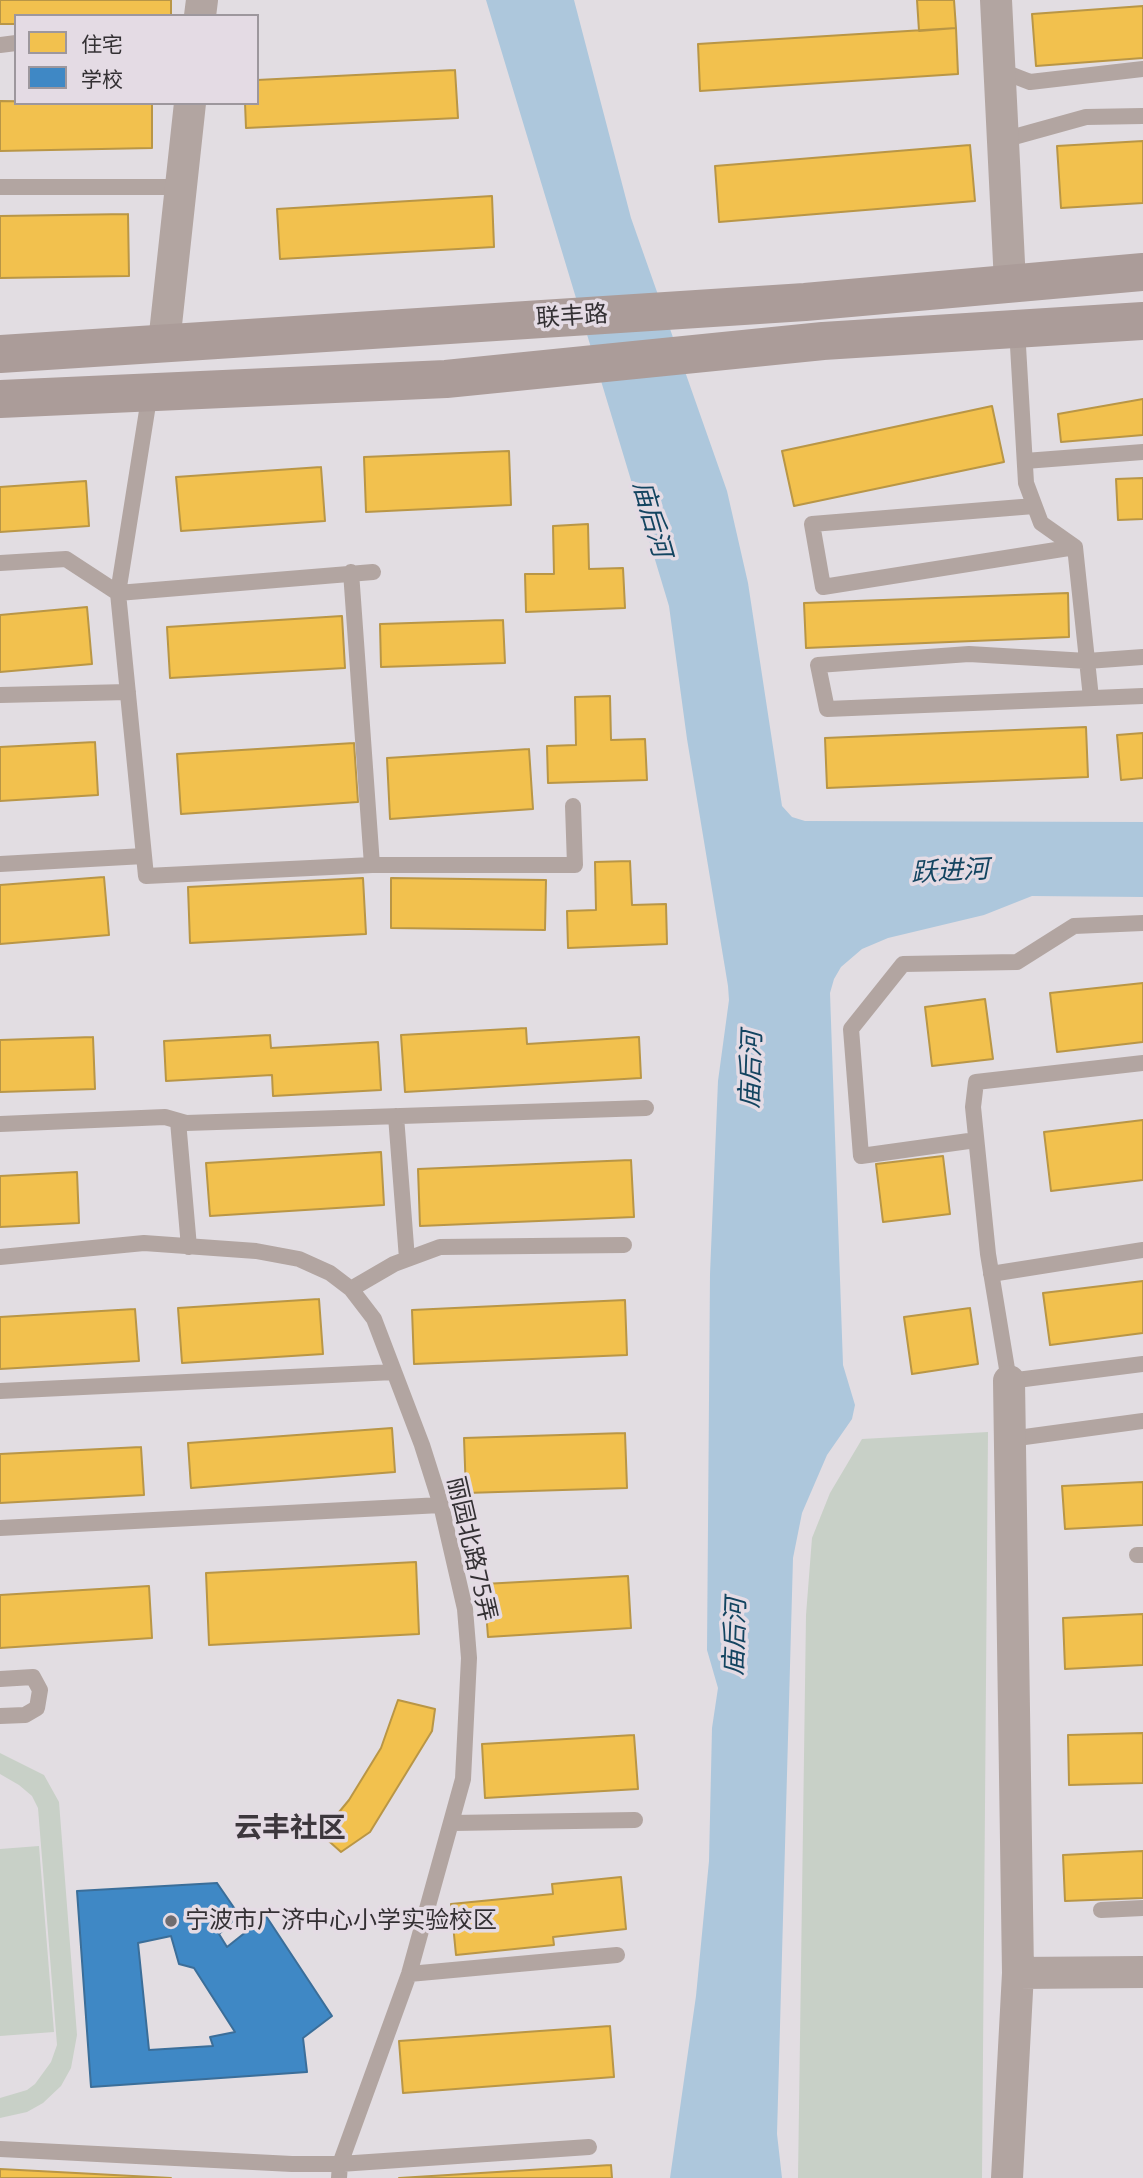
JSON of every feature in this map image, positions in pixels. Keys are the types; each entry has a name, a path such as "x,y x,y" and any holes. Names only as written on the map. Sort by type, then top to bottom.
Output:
{"main road":[{"name":"联丰路","path":"0,354 805,302 1143,272"},
{"name":"联丰路","path":"0,399 446,379 822,341 1143,321"}],"street":[{"path":"996,0 1010,283"},
{"path":"164,343 190,105"},
{"path":"1007,2178 1018,1973 1009,1381"},
{"path":"1018,1973 1143,1972"}],"lane":[{"path":"999,70 1030,82 1143,69"},
{"path":"1003,140 1086,117 1143,116"},
{"path":"0,187 181,187"},
{"path":"1017,329 1026,483 1041,523 1075,547 1091,698"},
{"path":"150,392 118,593 146,876 372,865 575,865 573,806"},
{"path":"1025,461 1143,452"},
{"path":"1034,506 812,524 823,587 1075,547"},
{"path":"0,563 66,559 118,593 373,572"},
{"path":"351,572 372,865"},
{"path":"1143,657 1087,661 969,654 818,665 827,709 1143,696"},
{"path":"0,695 128,692"},
{"path":"0,864 144,856"},
{"path":"976,1140 861,1157 851,1029 904,964 1017,962 1074,926 1143,923"},
{"path":"1143,1063 976,1082 973,1107 991,1273 1009,1381 1143,1364"},
{"path":"0,1124 165,1117 178,1121 646,1108"},
{"path":"396,1116 407,1259"},
{"path":"178,1121 190,1247"},
{"name":"丽园北路75弄","path":"0,1257 144,1243 256,1251 299,1259 330,1273 351,1289 374,1320 394,1372 440,1505 465,1609 469,1658 463,1779 453,1823 426,1907 409,1974 340,2171"},
{"path":"351,1289 407,1259 440,1247 624,1245"},
{"path":"991,1273 1143,1250"},
{"path":"0,1391 394,1372"},
{"path":"1010,1439 1143,1421"},
{"path":"0,1528 440,1505"},
{"path":"0,1679 33,1678 40,1690 37,1708 25,1715 0,1716"},
{"path":"453,1823 635,1820"},
{"path":"1101,1910 1143,1908"},
{"path":"409,1974 617,1955"},
{"path":"0,2149 340,2171 589,2147"}],"shaded area":[{"path":"988,1432 982,2178 798,2178 806,1615 812,1538 830,1493 862,1439"},
{"path":"0,1753 44,1775 59,1802 77,2035 71,2068 61,2086 43,2103 27,2112 0,2118 0,2098 27,2090 35,2084 51,2062 57,2045 38,1808 32,1796 0,1774"},
{"path":"39,1846 54,2032 0,2036 0,1849"}],"water":[{"path":"486,0 574,0 631,218 727,491 748,583 782,806 792,817 805,821 1143,822 1143,897 1032,896 984,915 888,938 862,949 841,967 830,993 843,1365 855,1405 852,1419 827,1455 802,1513 793,1558 777,2134 782,2178 670,2178 696,1996 709,1861 712,1728 718,1688 707,1650 710,1274 718,1081 729,1000 728,986 687,739 669,606"}],"building: 住宅":[{"path":"0,0 171,0 171,14 14,14 14,24 0,24"},
{"path":"917,0 954,0 956,28 919,31"},
{"path":"1143,6 1143,58 1036,66 1032,14"},
{"path":"956,28 958,74 700,91 698,44"},
{"path":"455,70 458,118 246,128 245,105 259,105 259,80"},
{"path":"0,101 14,101 14,105 152,105 152,148 0,151"},
{"path":"1143,141 1143,203 1061,208 1057,146"},
{"path":"970,145 975,201 719,222 715,166"},
{"path":"492,196 494,247 280,259 277,209"},
{"path":"128,214 129,276 0,278 0,216"},
{"path":"1143,399 1143,435 1061,442 1058,414"},
{"path":"992,406 1004,462 794,506 782,451"},
{"path":"509,451 511,505 366,512 364,457"},
{"path":"321,467 325,521 181,531 176,477"},
{"path":"1143,478 1143,519 1118,520 1116,479"},
{"path":"86,481 89,526 0,532 0,487"},
{"path":"588,524 589,569 623,568 625,608 526,612 525,574 554,574 553,526"},
{"path":"1068,593 1069,637 806,648 804,603"},
{"path":"87,607 92,664 0,672 0,615"},
{"path":"342,616 345,668 170,678 167,627"},
{"path":"503,620 505,663 381,667 380,624"},
{"path":"610,696 611,740 645,739 647,780 548,783 547,746 576,745 575,697"},
{"path":"1086,727 1088,777 827,788 825,738"},
{"path":"1143,733 1143,778 1121,780 1117,735"},
{"path":"95,742 98,795 0,801 0,747"},
{"path":"354,743 358,802 181,814 177,754"},
{"path":"529,749 533,809 390,819 387,758"},
{"path":"630,861 632,905 666,904 667,944 568,948 567,911 596,910 595,862"},
{"path":"104,877 109,935 0,944 0,885"},
{"path":"363,878 366,934 190,943 188,887"},
{"path":"391,878 546,880 545,930 391,928"},
{"path":"1143,983 1143,1042 1057,1052 1050,993"},
{"path":"985,999 993,1059 932,1066 925,1007"},
{"path":"526,1028 527,1044 639,1037 641,1078 405,1092 401,1035"},
{"path":"270,1035 271,1048 378,1042 381,1090 273,1096 272,1075 166,1081 164,1041"},
{"path":"93,1037 95,1089 0,1092 0,1040"},
{"path":"1143,1120 1143,1180 1051,1191 1044,1132"},
{"path":"381,1152 384,1205 210,1216 206,1163"},
{"path":"943,1156 950,1214 883,1222 876,1164"},
{"path":"631,1160 634,1217 420,1226 418,1169"},
{"path":"77,1172 79,1223 0,1227 0,1176"},
{"path":"1143,1281 1143,1333 1050,1345 1043,1293"},
{"path":"319,1299 323,1354 182,1363 178,1308"},
{"path":"625,1300 627,1355 414,1364 412,1310"},
{"path":"970,1308 978,1364 912,1374 904,1317"},
{"path":"135,1309 139,1361 0,1369 0,1317"},
{"path":"392,1428 395,1472 191,1488 188,1443"},
{"path":"625,1433 627,1488 466,1493 464,1438"},
{"path":"141,1447 144,1495 0,1503 0,1454"},
{"path":"1143,1482 1143,1525 1065,1529 1062,1486"},
{"path":"416,1562 419,1634 209,1645 206,1573"},
{"path":"628,1576 631,1628 488,1637 484,1584"},
{"path":"149,1586 152,1638 0,1648 0,1595"},
{"path":"1143,1614 1143,1665 1065,1669 1063,1618"},
{"path":"398,1700 435,1709 432,1731 370,1832 341,1852 321,1834 349,1800 381,1748"},
{"path":"1143,1733 1143,1783 1069,1785 1068,1735"},
{"path":"634,1735 638,1789 485,1798 482,1744"},
{"path":"1143,1851 1143,1898 1065,1901 1063,1855"},
{"path":"621,1877 626,1929 553,1937 554,1945 456,1955 451,1904 553,1894 552,1884"},
{"path":"610,2026 614,2077 403,2093 399,2041"},
{"path":"611,2165 612,2178 399,2178"},
{"path":"0,2169 171,2178 0,2178"}],"building: 学校":[{"path":"217,1883 239,1915 219,1934 227,1947 266,1916 332,2016 303,2038 307,2072 91,2087 77,1891","holes":["171,1936 179,1964 194,1968 235,2032 210,2037 213,2046 149,2050 138,1943"]}],"place":[{"name":"宁波市广济中心小学实验校区","path":"171,1921"}],"district":[{"name":"云丰社区","path":"290,1829"}],"water label":[{"name":"庙后河","path":"651,519"},
{"name":"跃进河","path":"950,872"},
{"name":"庙后河","path":"752,1070"},
{"name":"庙后河","path":"736,1637"}]}
